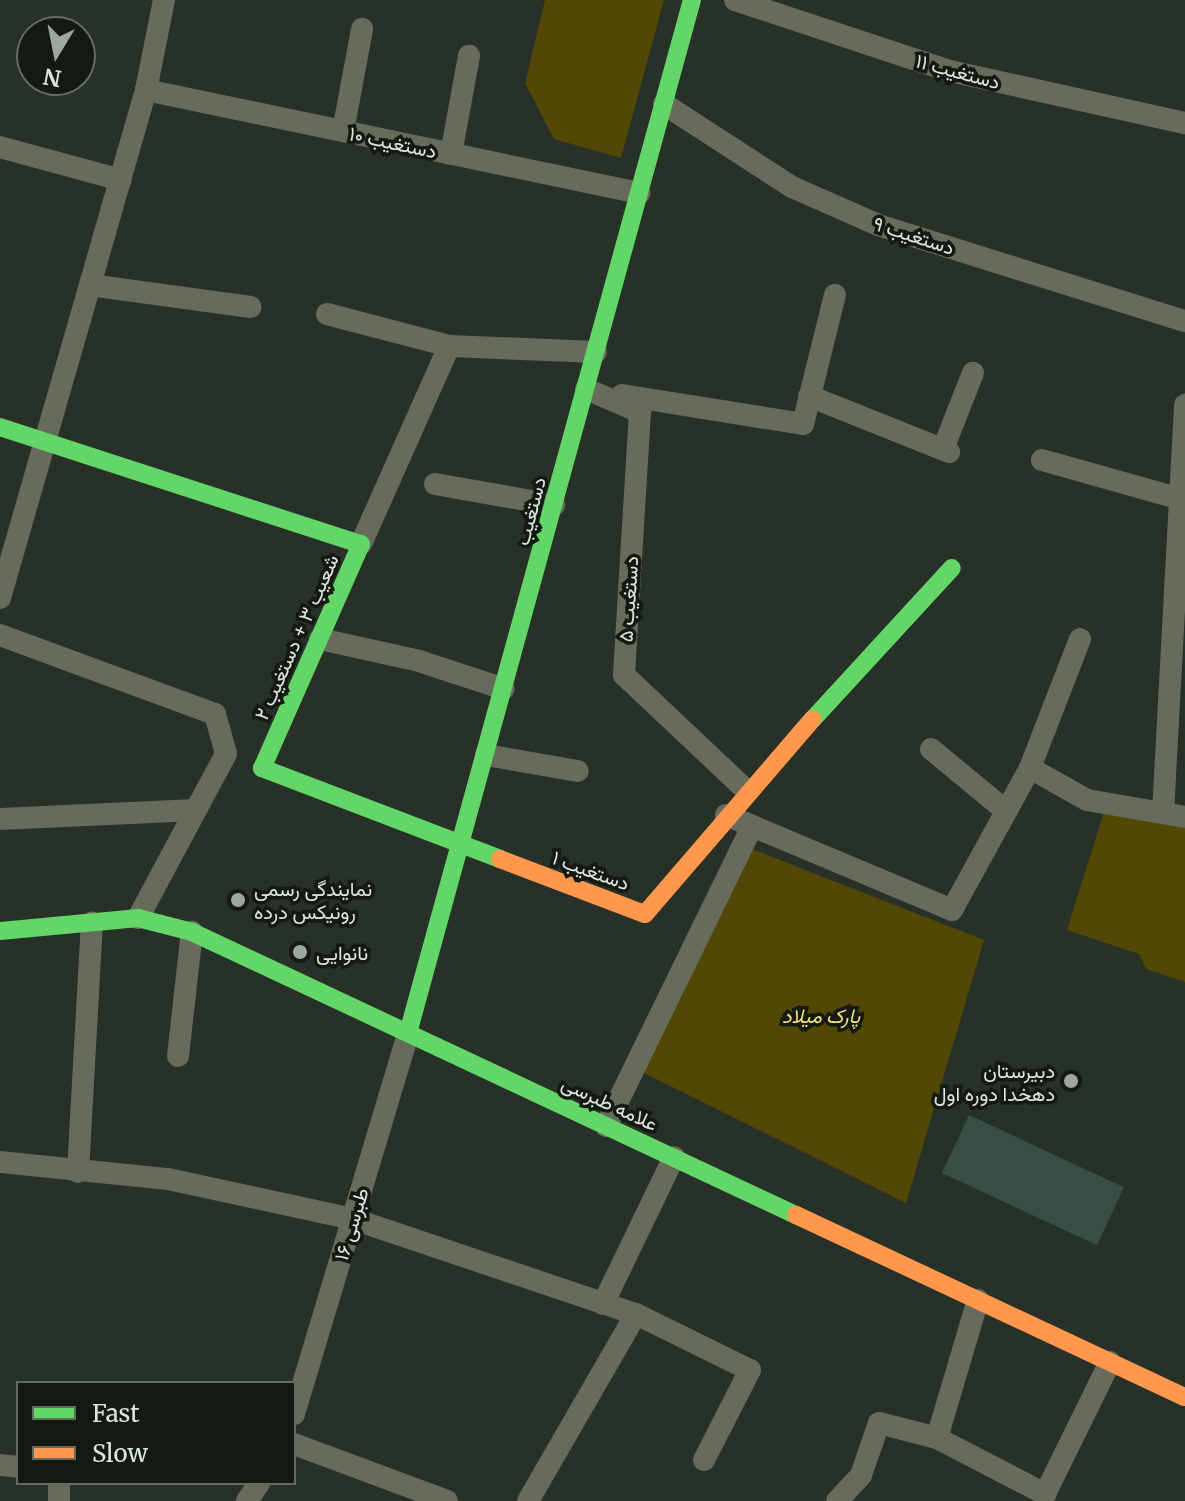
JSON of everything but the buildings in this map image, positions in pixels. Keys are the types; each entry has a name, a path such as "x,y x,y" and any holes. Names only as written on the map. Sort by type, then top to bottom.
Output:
{"main road":[{"name":"دستغیب","path":"408,1033 554,505 591,390 596,352 692,0"},
{"name":"شعیب ۳ + دستغیب ۲","path":"0,427 361,544 262,768"},
{"name":"دستغیب ۱","path":"461,845 645,914 747,791 952,568"},
{"path":"262,768 461,845"},
{"name":"علامه طبرسی","path":"0,931 138,918 192,932 1185,1397"}],"street":[{"path":"0,598 146,90 164,0"},
{"name":"دستغیب ۱۱","path":"735,0 950,71 1185,123"},
{"path":"343,131 362,29"},
{"path":"451,154 469,56"},
{"name":"دستغیب ۱۰","path":"146,90 639,193"},
{"name":"دستغیب ۹","path":"664,104 792,187 878,225 1185,321"},
{"path":"0,147 121,180"},
{"path":"90,285 250,307"},
{"path":"591,390 803,424 835,295"},
{"path":"327,314 449,346 596,352"},
{"path":"361,544 449,346"},
{"path":"809,396 946,450 973,373"},
{"name":"دستغیب ۵","path":"591,390 640,412 624,675 747,791"},
{"path":"1030,768 1087,800 1174,815 1180,544 1177,498 1185,405"},
{"path":"1042,460 1177,498"},
{"path":"435,484 554,505"},
{"path":"0,635 215,714 226,754 138,918"},
{"path":"320,639 419,661 504,689"},
{"path":"726,815 952,910 1030,768 1080,639"},
{"path":"931,749 1006,811"},
{"path":"226,754 262,768"},
{"path":"486,755 578,771"},
{"path":"0,819 196,810"},
{"path":"606,1126 752,826"},
{"path":"78,1172 92,922"},
{"path":"178,1056 192,932"},
{"name":"طبرسی ۱۶","path":"296,1407 408,1033"},
{"path":"603,1304 674,1157"},
{"path":"0,1162 168,1179 353,1219 636,1314 750,1370 704,1460"},
{"path":"937,1438 978,1300"},
{"path":"528,1501 636,1314"},
{"path":"837,1501 861,1475 879,1423 937,1438 1043,1497 1110,1362"},
{"path":"296,1445 447,1501"}],"green space":[{"path":"545,0 664,0 621,158 554,139 525,83"},
{"path":"1107,802 1185,811 1185,982 1146,969 1139,954 1067,930"},
{"name":"پارک میلاد","path":"734,842 984,940 906,1203 626,1064"}],"traffic: fast":[{"path":"408,1033 692,0"},
{"path":"0,427 361,544 262,768 500,859"},
{"path":"813,719 952,568"},
{"path":"0,931 138,918 192,932 796,1215"}],"traffic: slow":[{"path":"500,859 645,914 813,719"},
{"path":"796,1215 1185,1397"}],"place":[{"name":"نمایندگی رسمی رونیکس درده","path":"238,900"},
{"name":"نانوایی","path":"300,952"},
{"name":"دبیرستان دهخدا دوره اول","path":"1071,1081"}]}
